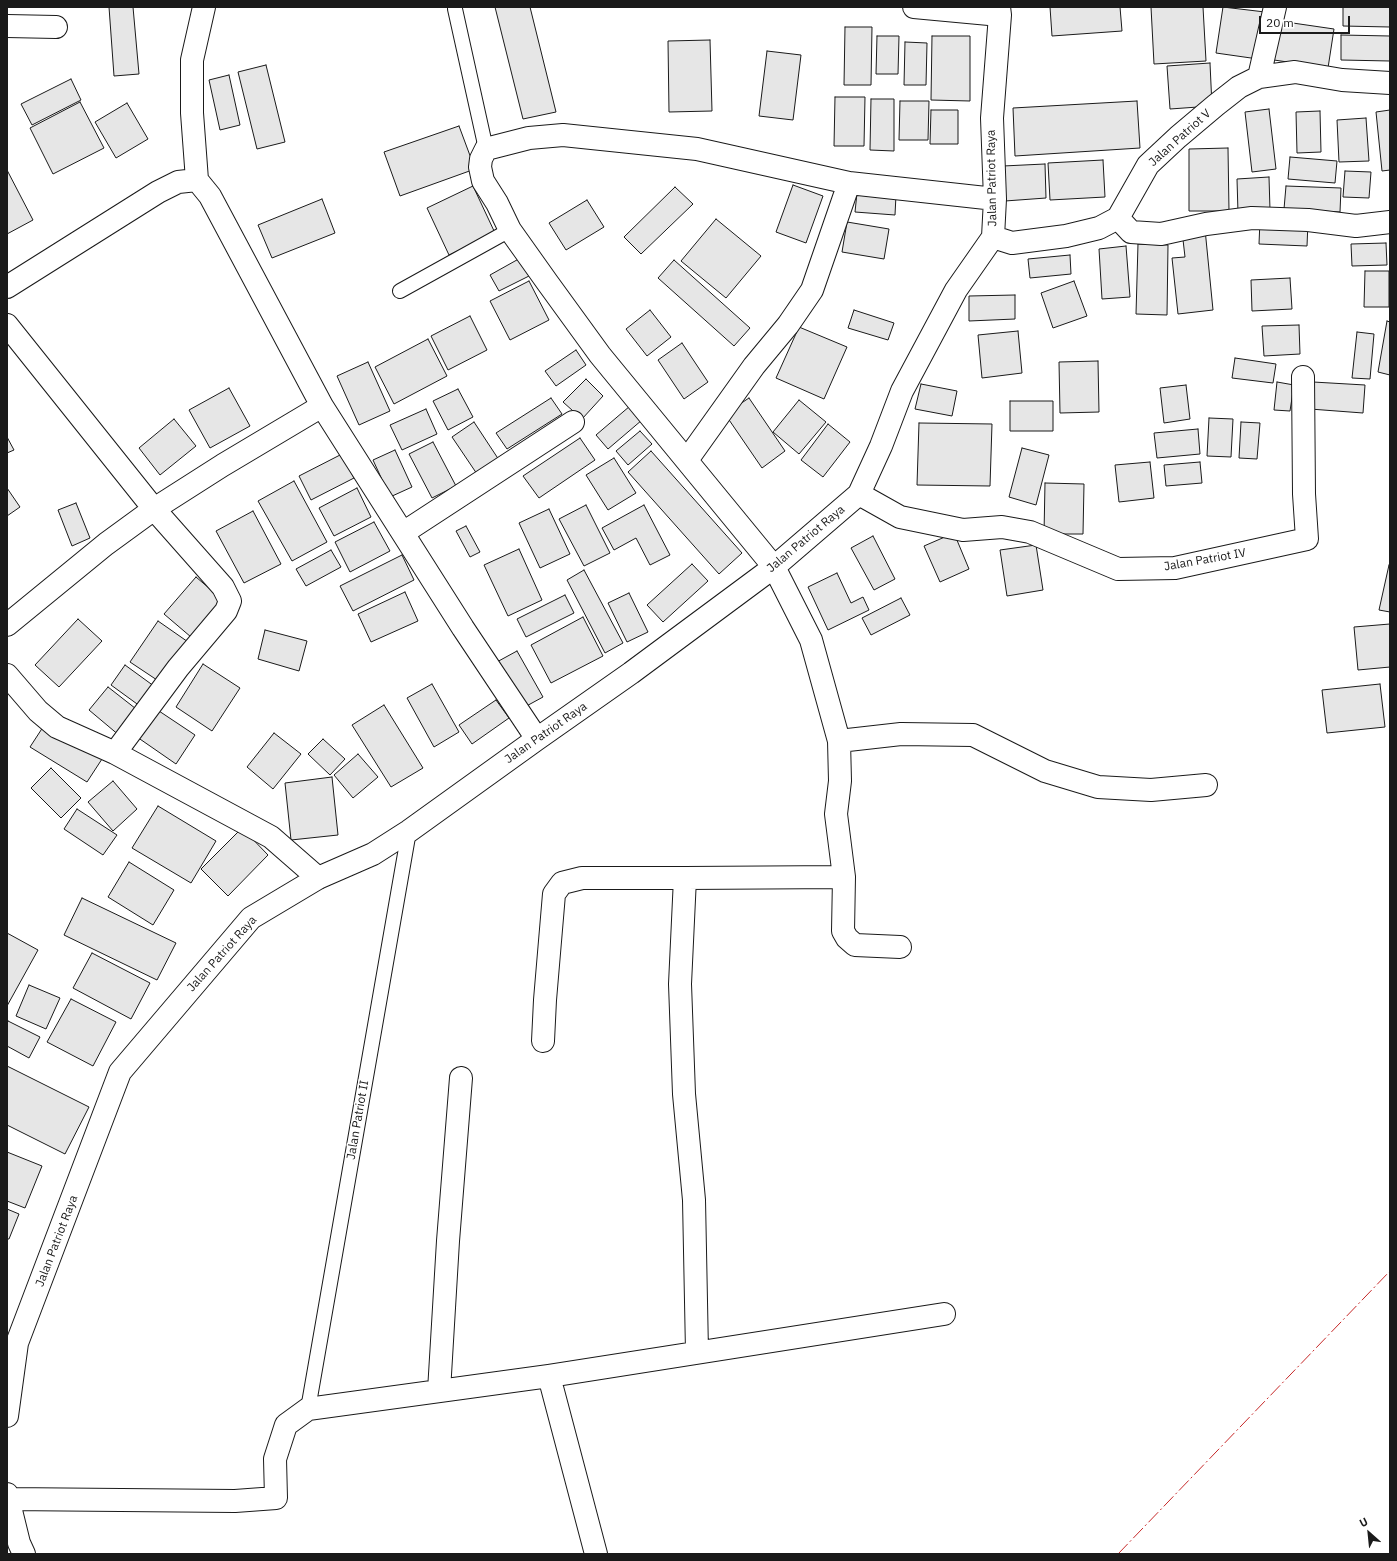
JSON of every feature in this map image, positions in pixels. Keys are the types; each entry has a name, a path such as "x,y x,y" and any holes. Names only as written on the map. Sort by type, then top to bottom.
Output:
{"street":[{"path":"204,7 192,60 192,113 197,180 210,196 322,406 463,628 537,739"},
{"path":"914,7 999,11"},
{"path":"1259,77 1275,7"},
{"name":"Jalan Patriot Raya","path":"7,1416 17,1343 120,1072 251,918 318,878 373,854 409,831 631,673 774,567 859,494 881,446 902,391 956,290 993,237 995,199 992,118 999,11"},
{"path":"7,26 56,27"},
{"name":"Jalan Patriot V","path":"1118,218 1148,165 1216,105 1239,87 1259,77 1295,72 1342,80 1390,83"},
{"path":"900,947 855,945 847,938 843,931 844,877 836,814 840,781 839,741 811,640 774,567 600,355 510,230 484,181 480,167 481,159 486,149 529,138 563,135 697,149 849,183 995,199"},
{"path":"7,287 158,192 178,182 197,180"},
{"path":"686,460 754,366 788,325 812,290 849,183"},
{"path":"993,237 1012,243 1066,236 1099,228 1118,218 1131,232 1161,234 1206,224 1252,218 1308,220 1356,226 1390,222"},
{"path":"7,325 154,509 223,587 230,601 226,611 178,668 115,753"},
{"name":"Jalan Patriot IV","path":"859,494 900,517 963,530 1002,528 1030,532 1118,569 1174,568 1307,539 1304,494 1303,377"},
{"path":"7,626 106,544 154,509 222,465 322,406"},
{"path":"403,533 574,422"},
{"path":"7,675 38,711 57,727 115,753 271,837 318,878"},
{"path":"839,741 901,734 973,735 1045,771 1098,787 1151,790 1206,784"},
{"path":"543,1041 554,894 562,883 582,878 844,877"},
{"path":"685,878 680,984 684,1094 694,1200 697,1352"},
{"path":"439,1391 448,1241 461,1078"},
{"path":"7,1499 235,1501 276,1498 275,1459 286,1425 308,1409 550,1376 944,1314"},
{"path":"550,1376 596,1554"},
{"path":"7,1494 19,1543 24,1554"}],"lane":[{"path":"455,9 486,149"},
{"path":"400,291 510,230"},
{"name":"Jalan Patriot II","path":"308,1409 409,831"}],"building":[{"path":"109,7 133,7 139,74 114,76"},
{"path":"495,7 530,7 556,112 523,119"},
{"path":"1050,7 1120,7 1122,31 1052,36"},
{"path":"1151,7 1203,7 1206,61 1154,64"},
{"path":"1223,7 1265,12 1258,59 1216,53"},
{"path":"1343,7 1390,7 1390,27 1343,26"},
{"path":"1279,21 1334,29 1328,68 1274,60"},
{"path":"845,27 872,27 871,85 844,85"},
{"path":"1341,35 1390,36 1390,61 1341,60"},
{"path":"877,36 899,36 898,74 876,74"},
{"path":"932,36 970,36 970,101 931,100"},
{"path":"710,40 712,111 669,112 668,41"},
{"path":"905,42 927,43 926,85 904,85"},
{"path":"767,51 801,55 793,120 759,116"},
{"path":"1210,63 1212,106 1170,109 1167,66"},
{"path":"266,65 285,142 257,149 238,72"},
{"path":"229,75 240,125 220,130 209,80"},
{"path":"71,79 81,100 32,125 21,104"},
{"path":"835,97 865,97 864,146 834,146"},
{"path":"871,99 894,99 894,151 870,150"},
{"path":"900,101 929,101 928,140 899,140"},
{"path":"1137,101 1140,148 1015,156 1013,108"},
{"path":"80,102 104,148 53,174 30,128"},
{"path":"127,103 148,139 116,158 95,122"},
{"path":"1269,109 1276,169 1252,172 1245,112"},
{"path":"931,110 958,110 958,144 930,144"},
{"path":"1390,110 1390,170 1382,171 1376,112"},
{"path":"1320,111 1321,152 1297,153 1296,112"},
{"path":"1366,118 1369,161 1339,162 1337,120"},
{"path":"459,126 475,169 400,196 384,152"},
{"path":"1228,148 1229,211 1189,211 1189,149"},
{"path":"1290,157 1337,161 1335,183 1288,179"},
{"path":"1103,160 1105,197 1050,200 1048,163"},
{"path":"1045,164 1046,198 1005,201 1003,166"},
{"path":"7,170 33,220 7,234"},
{"path":"1345,171 1371,172 1369,198 1343,197"},
{"path":"1269,177 1270,210 1238,213 1237,179"},
{"path":"793,185 823,196 806,243 776,232"},
{"path":"473,186 495,233 449,255 427,208"},
{"path":"1286,186 1341,188 1340,212 1284,209"},
{"path":"675,187 693,204 641,254 624,237"},
{"path":"857,193 896,195 895,215 855,212"},
{"path":"322,199 335,233 272,258 258,225"},
{"path":"587,200 604,227 566,250 549,223"},
{"path":"716,219 761,256 726,298 681,261"},
{"path":"1260,220 1308,222 1307,246 1259,244"},
{"path":"847,222 889,229 884,259 842,252"},
{"path":"1205,229 1213,310 1178,314 1172,258 1185,257 1182,231"},
{"path":"1386,243 1387,265 1352,266 1351,244"},
{"path":"1138,244 1168,245 1167,315 1136,314"},
{"path":"1126,246 1130,297 1102,299 1099,249"},
{"path":"1070,255 1071,274 1030,278 1028,259"},
{"path":"524,256 533,274 499,291 490,275"},
{"path":"674,260 750,328 734,346 658,278"},
{"path":"1365,271 1389,271 1389,307 1364,307"},
{"path":"1290,278 1292,309 1252,311 1251,280"},
{"path":"529,281 549,320 510,340 490,301"},
{"path":"1074,281 1087,316 1053,328 1041,293"},
{"path":"1015,295 1015,319 969,321 969,296"},
{"path":"650,310 671,337 647,356 626,329"},
{"path":"854,310 894,323 888,340 848,328"},
{"path":"470,316 487,350 448,370 431,336"},
{"path":"1387,321 1390,322 1390,375 1378,372"},
{"path":"1299,325 1300,354 1264,356 1262,326"},
{"path":"799,327 847,347 824,399 776,378"},
{"path":"1018,331 1022,373 982,378 978,335"},
{"path":"1357,332 1374,334 1370,379 1352,378"},
{"path":"428,339 447,376 394,404 375,367"},
{"path":"682,343 708,382 684,399 658,360"},
{"path":"576,350 586,365 556,386 545,371"},
{"path":"1235,358 1276,364 1273,383 1232,378"},
{"path":"1098,361 1099,412 1060,413 1059,362"},
{"path":"368,362 390,411 359,425 337,376"},
{"path":"586,379 603,396 582,419 563,402"},
{"path":"1277,382 1294,385 1290,411 1274,410"},
{"path":"1313,382 1365,385 1363,413 1310,409"},
{"path":"921,384 957,391 952,416 915,409"},
{"path":"1186,385 1190,419 1164,423 1160,388"},
{"path":"229,388 250,426 210,448 189,410"},
{"path":"458,389 473,417 448,430 433,401"},
{"path":"551,398 562,414 507,449 496,433"},
{"path":"749,398 785,451 762,468 725,414"},
{"path":"799,400 826,422 799,454 773,432"},
{"path":"1010,401 1053,401 1053,431 1010,431"},
{"path":"630,406 642,420 608,449 596,435"},
{"path":"426,409 437,434 402,450 390,425"},
{"path":"1209,418 1233,419 1231,457 1207,456"},
{"path":"174,419 196,446 160,475 139,448"},
{"path":"474,422 499,460 477,474 452,437"},
{"path":"1241,422 1260,423 1257,459 1239,458"},
{"path":"919,423 992,424 990,486 917,485"},
{"path":"828,424 850,442 823,477 801,460"},
{"path":"1198,429 1200,454 1157,458 1154,433"},
{"path":"640,431 652,444 628,465 616,451"},
{"path":"7,437 14,450 7,453"},
{"path":"580,438 595,460 539,498 523,476"},
{"path":"433,442 456,486 432,498 409,454"},
{"path":"1022,448 1049,455 1036,505 1009,497"},
{"path":"395,450 412,487 390,497 373,460"},
{"path":"651,451 742,553 719,574 628,472"},
{"path":"342,454 354,478 311,500 299,476"},
{"path":"614,458 636,493 608,510 586,475"},
{"path":"1150,462 1154,498 1119,502 1115,465"},
{"path":"1200,462 1202,483 1166,486 1164,465"},
{"path":"294,481 327,542 292,561 258,501"},
{"path":"1045,483 1084,484 1083,534 1044,534"},
{"path":"7,488 20,507 7,516"},
{"path":"357,488 371,517 334,536 319,508"},
{"path":"76,503 90,538 72,546 58,510"},
{"path":"586,505 610,553 584,566 559,519"},
{"path":"644,505 670,555 650,565 636,538 614,550 602,528"},
{"path":"549,509 570,554 540,568 519,523"},
{"path":"253,511 281,564 244,583 216,531"},
{"path":"374,522 390,551 350,572 335,542"},
{"path":"466,526 480,552 470,557 456,531"},
{"path":"954,533 969,569 940,582 924,546"},
{"path":"873,536 895,579 874,590 851,548"},
{"path":"1036,545 1043,590 1007,596 1000,550"},
{"path":"519,549 542,600 508,616 484,565"},
{"path":"331,550 341,567 306,586 296,569"},
{"path":"402,555 414,580 353,611 340,586"},
{"path":"692,564 708,581 663,622 647,605"},
{"path":"1390,565 1390,612 1379,610"},
{"path":"584,570 623,643 605,653 567,580"},
{"path":"837,573 851,603 863,597 869,610 828,630 808,587"},
{"path":"196,577 223,600 191,637 164,614"},
{"path":"405,592 418,621 371,642 358,614"},
{"path":"629,593 648,632 627,642 608,603"},
{"path":"565,595 574,613 526,637 517,619"},
{"path":"901,598 910,615 871,635 862,618"},
{"path":"583,617 603,656 551,683 531,645"},
{"path":"78,619 102,641 59,687 35,665"},
{"path":"158,621 191,644 163,684 130,662"},
{"path":"1390,624 1390,667 1358,670 1354,627"},
{"path":"265,630 307,641 299,671 258,659"},
{"path":"517,651 543,697 521,709 495,663"},
{"path":"203,664 240,688 212,731 176,707"},
{"path":"125,665 158,689 144,709 111,685"},
{"path":"432,684 459,732 434,747 407,698"},
{"path":"1380,684 1385,727 1327,733 1322,690"},
{"path":"108,687 140,712 120,736 89,710"},
{"path":"496,700 509,718 472,744 459,725"},
{"path":"384,705 423,768 391,787 352,725"},
{"path":"156,709 195,735 176,764 137,737"},
{"path":"45,724 102,759 87,782 30,747"},
{"path":"274,733 301,754 273,789 247,767"},
{"path":"323,739 345,759 330,775 308,754"},
{"path":"358,754 378,777 353,798 334,775"},
{"path":"51,768 81,798 61,818 31,788"},
{"path":"332,777 338,835 291,840 285,783"},
{"path":"113,781 137,809 113,831 88,802"},
{"path":"158,806 216,841 191,883 132,848"},
{"path":"77,809 117,835 103,855 64,829"},
{"path":"242,828 268,855 228,896 201,869"},
{"path":"129,862 174,890 153,925 108,897"},
{"path":"82,898 176,943 157,980 64,935"},
{"path":"7,933 38,950 7,1006"},
{"path":"92,953 150,983 131,1019 73,988"},
{"path":"29,985 60,998 46,1029 16,1016"},
{"path":"71,999 116,1022 93,1066 47,1042"},
{"path":"8,1021 40,1037 29,1058 7,1046"},
{"path":"7,1066 89,1107 65,1154 7,1125"},
{"path":"7,1152 42,1166 25,1208 7,1201"},
{"path":"7,1209 19,1214 9,1239 7,1239"}],"power":[{"path":"1118,1554 1390,1271"}]}
